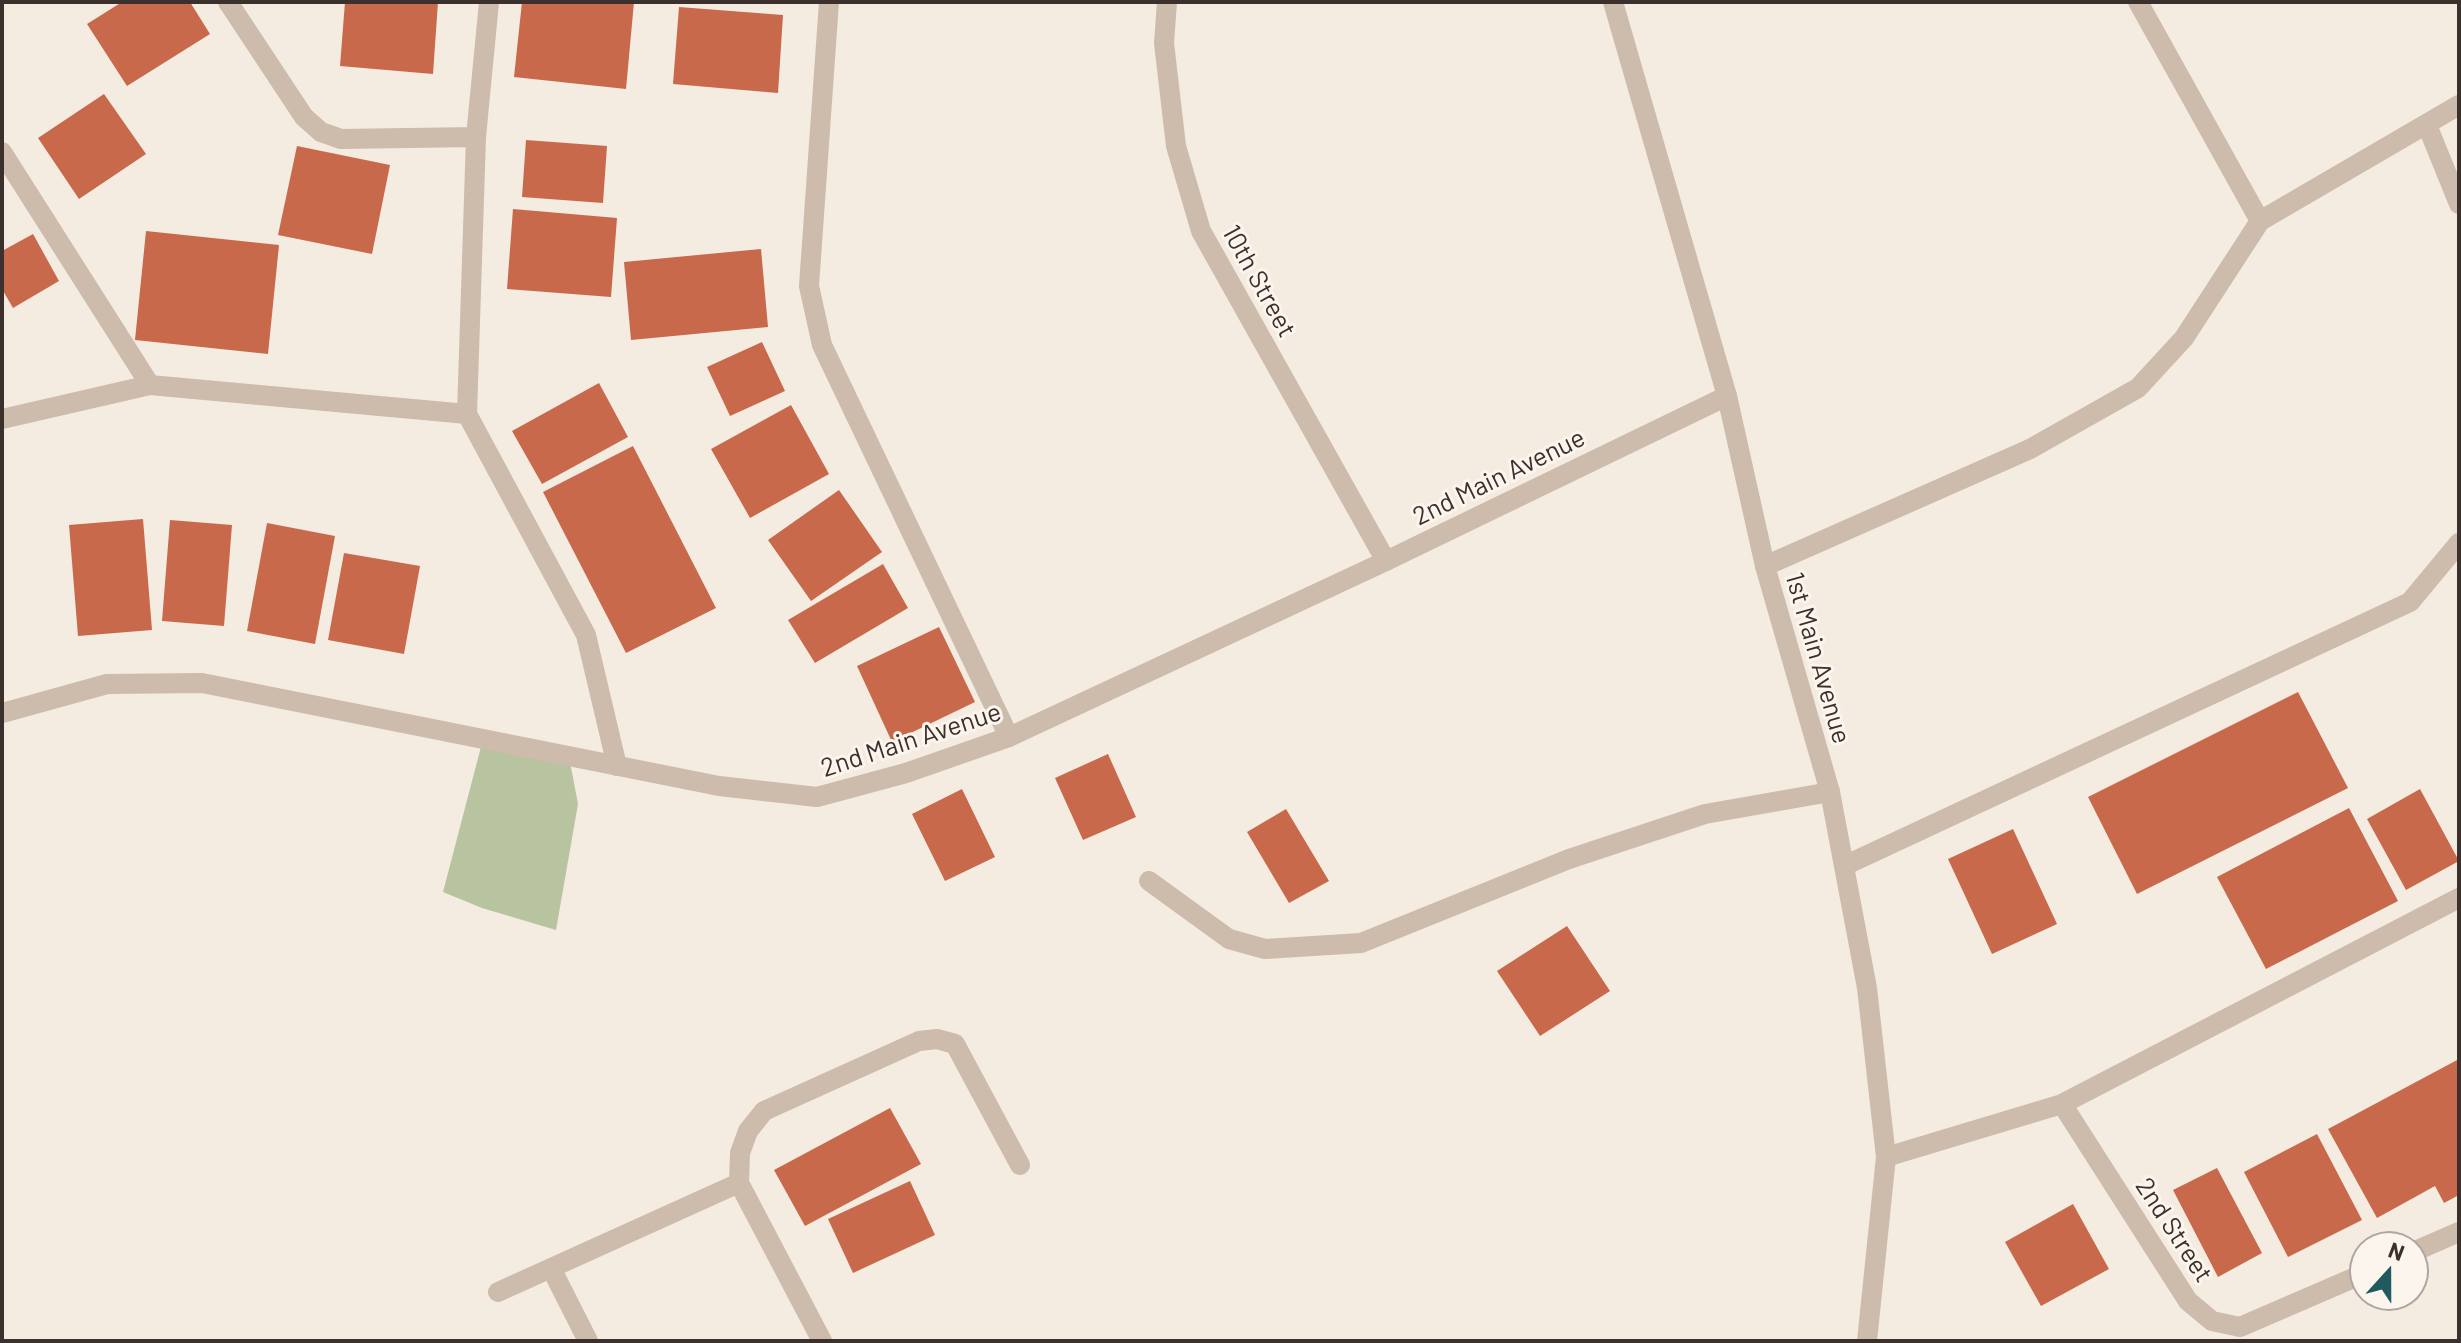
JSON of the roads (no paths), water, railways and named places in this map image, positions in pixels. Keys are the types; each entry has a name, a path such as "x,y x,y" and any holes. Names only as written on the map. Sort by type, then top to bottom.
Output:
{"street":[{"path":"228,2 304,117 321,132 341,139 476,137"},
{"path":"489,2 476,137 467,414 586,635 617,766"},
{"path":"829,2 809,286 822,345 1009,737"},
{"name":"10th Street","path":"1167,2 1164,43 1176,146 1201,231 1386,561"},
{"name":"1st Main Avenue","path":"1613,2 1727,396 1765,566 1830,792 1846,865 1867,988 1886,1157 1867,1341"},
{"path":"2138,2 2260,221"},
{"path":"1765,566 2030,449 2138,388 2184,338 2260,221 2459,105"},
{"path":"2427,125 2459,204"},
{"path":"2,152 150,385"},
{"path":"2,419 150,385 467,414"},
{"name":"2nd Main Avenue","path":"2,713 107,684 202,683 719,786 817,797 906,773 1009,737 1386,561 1727,396"},
{"path":"1846,865 2410,602 2459,543"},
{"path":"1149,881 1229,939 1265,949 1361,943 1569,859 1705,814 1830,792"},
{"path":"1886,1157 2062,1104 2459,898"},
{"path":"822,1341 739,1183 740,1153 748,1131 764,1111 919,1041 937,1039 955,1044 1020,1165"},
{"name":"2nd Street","path":"2062,1104 2188,1301 2212,1321 2240,1327 2349,1280"},
{"path":"498,1292 739,1183"},
{"path":"2429,1245 2459,1232"},
{"path":"551,1268 588,1341"}]}
